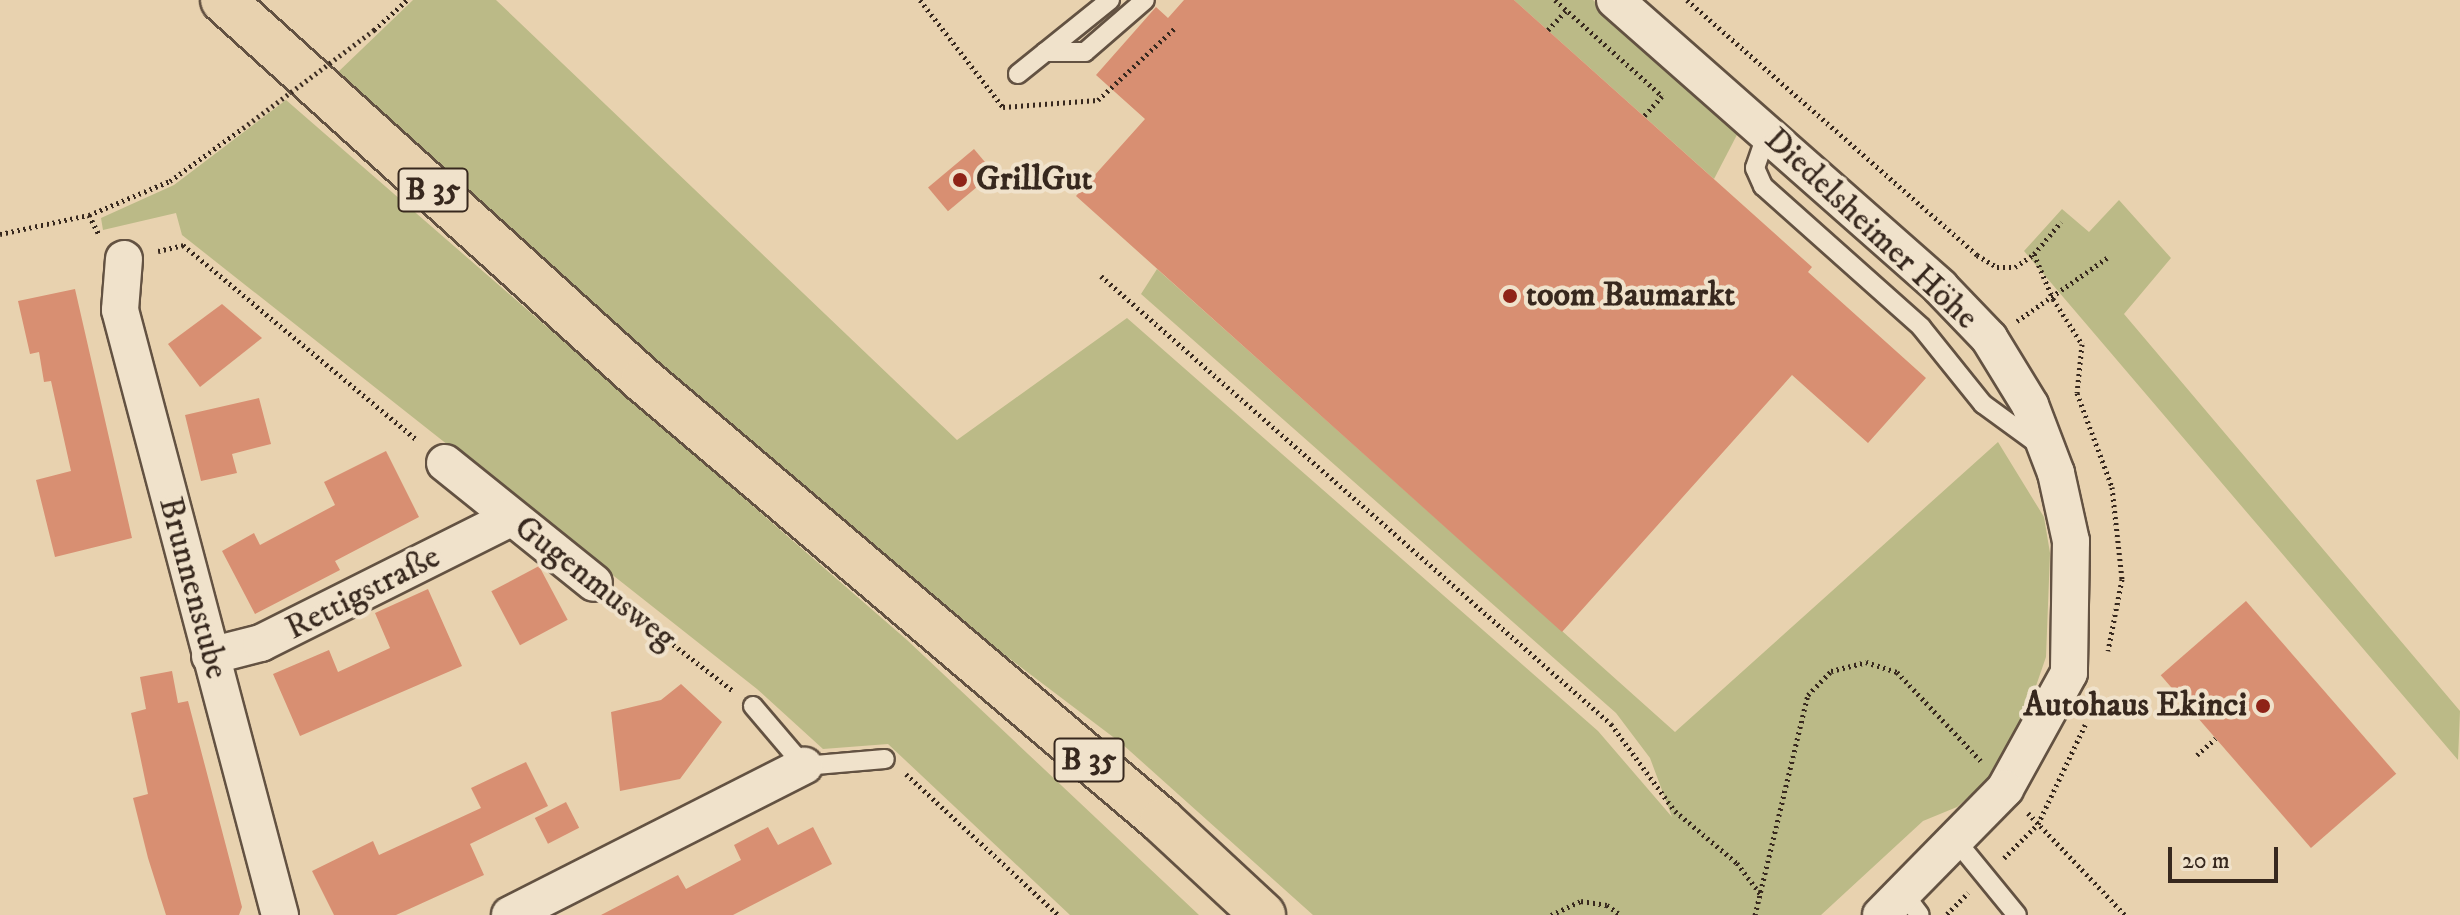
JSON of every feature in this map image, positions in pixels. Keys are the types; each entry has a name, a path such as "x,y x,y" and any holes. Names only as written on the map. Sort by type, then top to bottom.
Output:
{"main road":[{"name":"B 35","path":"223,0 643,380 1162,821 1263,915"}],"street":[{"name":"Diedelsheimer Höhe","path":"1615,0 1767,133 1989,338 2030,405 2048,451 2071,541 2069,673 2005,789 1901,908"},
{"name":"Brunnenstube","path":"124,259 120,310 280,915"},
{"name":"Gugenmusweg","path":"445,463 594,583"},
{"name":"Rettigstraße","path":"210,656 261,643 511,518"},
{"path":"510,915 804,766"}],"lane":[{"path":"1018,74 1110,0"},
{"path":"1045,52 1085,52 1145,0"},
{"path":"1767,133 1755,168 1763,186 1921,327 1983,404 2048,451"},
{"path":"753,706 804,766 885,759"},
{"path":"1958,843 2017,915"}],"path":[{"path":"0,234 89,215 170,181 374,30 407,0"},
{"path":"1555,0 1662,96 1644,116"},
{"path":"1687,0 1977,255 1997,267 2015,267 2034,254 2061,222"},
{"path":"1548,30 1566,11"},
{"path":"1098,100 1177,26"},
{"path":"124,259 183,245 445,463"},
{"path":"2034,254 2053,299"},
{"path":"1989,338 2053,299 2107,258"},
{"path":"1101,276 1611,724 1675,811 1737,863 1761,895"},
{"name":"Gugenmusweg","path":"594,583 753,706"},
{"path":"1755,915 1808,695 1831,671 1866,662 1897,672 1925,695 2005,789"},
{"path":"2197,755 2216,738"},
{"path":"885,759 1058,915"},
{"path":"2038,824 2125,915"},
{"path":"1551,915 1581,901 1607,905 1621,915"}],"shaded area":[{"path":"413,0 496,0 957,440 1127,318 1598,731 1672,817 1650,758 1616,713 1141,294 1157,269 1675,732 1998,442 2044,517 2050,553 2046,657 2028,709 1988,780 1957,807 1923,821 1821,915 1313,915 1121,743 927,596 648,357 336,74"},
{"path":"1514,0 1593,0 1740,129 1714,179"},
{"path":"286,100 907,640 1199,915 1070,915 888,744 823,749 757,689 182,235 176,213 103,230 101,218 174,185"},
{"path":"2119,200 2171,258 2124,314 2460,711 2458,760 2024,251 2062,209 2089,232"}],"building":[{"name":"toom Baumarkt","path":"1184,0 1514,0 1812,267 1808,272 1926,378 1868,443 1792,375 1562,632 1076,196 1145,119 1096,75 1156,7 1168,18"},
{"name":"GrillGut","path":"974,149 994,173 948,211 928,188"},
{"path":"75,289 132,538 55,557 36,480 71,471 51,381 44,382 39,352 30,354 18,301"},
{"path":"222,304 262,338 200,387 168,344"},
{"path":"259,398 271,444 232,454 237,473 201,481 185,415"},
{"path":"386,451 419,517 335,561 340,570 255,614 222,551 254,533 260,545 335,505 324,482"},
{"path":"539,566 568,620 520,645 491,591"},
{"path":"428,589 462,666 300,736 273,674 329,650 338,672 390,648 375,613"},
{"name":"Autohaus Ekinci","path":"2246,601 2396,774 2311,848 2161,675"},
{"path":"172,671 178,703 188,701 242,907 239,915 166,915 148,858 133,798 148,794 131,713 146,709 140,677"},
{"path":"681,684 722,722 680,779 620,791 611,712 661,700"},
{"path":"526,762 548,806 470,844 484,875 396,915 334,915 312,871 373,841 379,855 481,808 471,788"},
{"path":"566,802 579,828 548,844 535,818"},
{"path":"768,827 778,845 813,827 832,864 733,915 601,915 678,875 686,889 741,860 734,845"}],"place":[{"name":"GrillGut","path":"960,180"},
{"name":"toom Baumarkt","path":"1510,296"},
{"name":"Autohaus Ekinci","path":"2263,706"}]}
